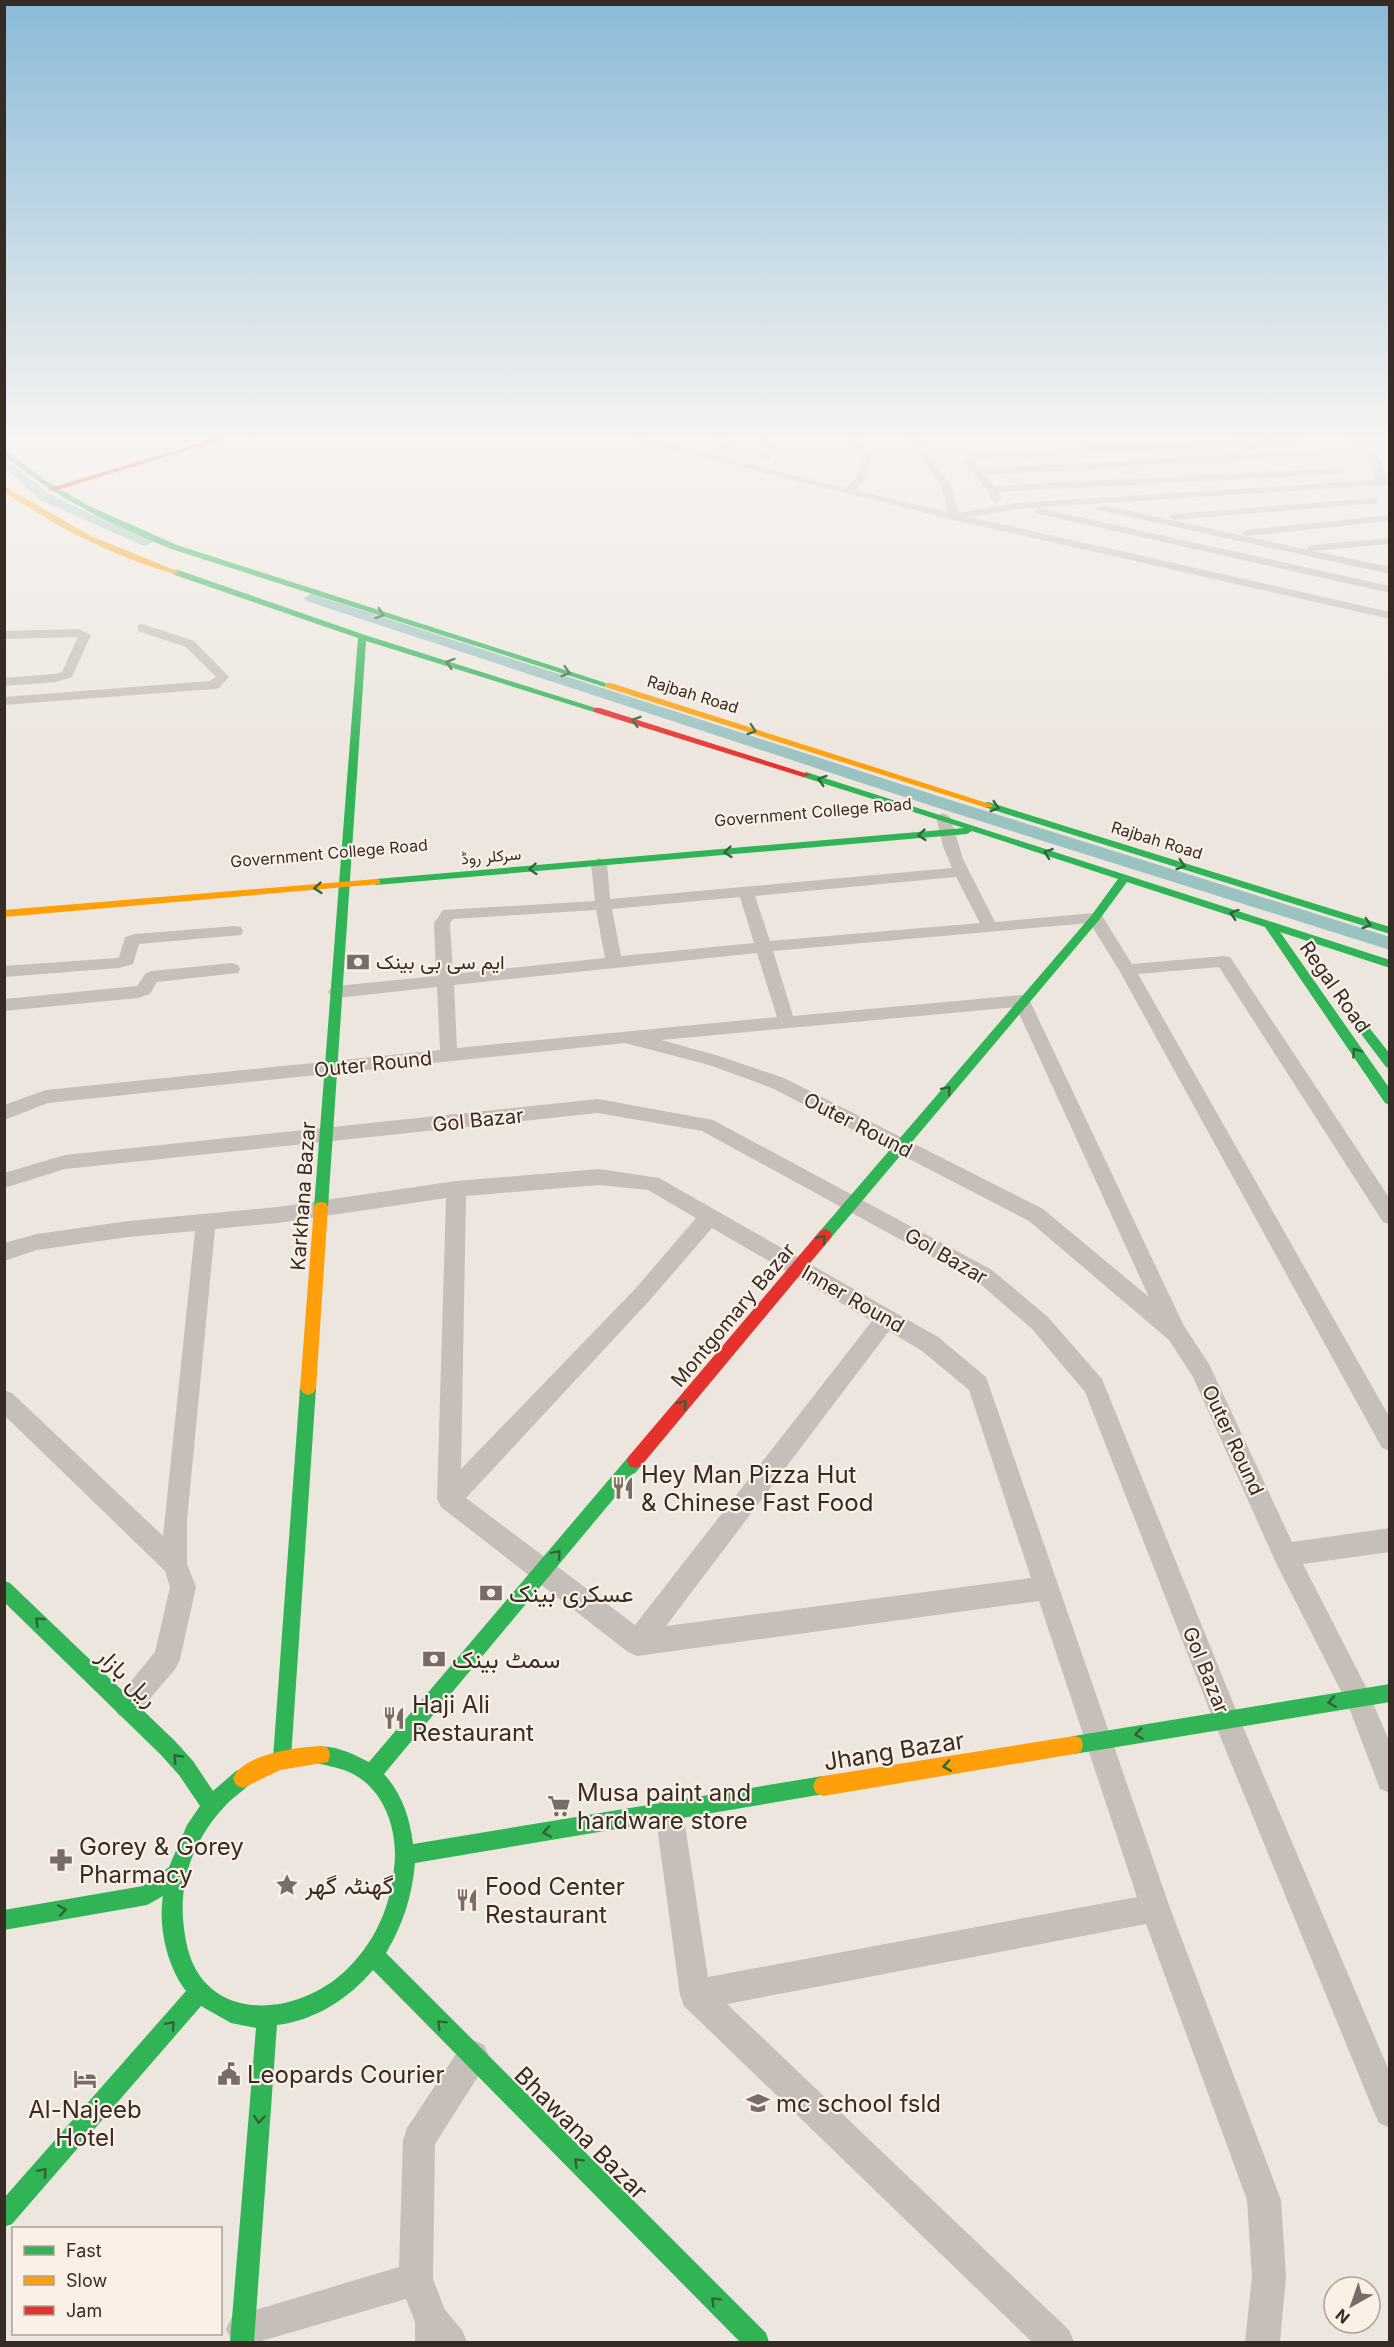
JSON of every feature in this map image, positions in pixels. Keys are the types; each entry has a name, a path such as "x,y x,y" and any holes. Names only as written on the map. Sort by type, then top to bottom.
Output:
{"main road":[{"path":"112,549 363,637 704,739 878,799 943,817 1124,879 1389,964"},
{"name":"Rajbah Road","path":"179,549 721,722 1389,931"},
{"name":"Karkhana Bazar","path":"282,1758 322,1209 330,1068 363,637"},
{"path":"704,739 721,722"},
{"path":"874,815 878,799"},
{"name":"Government College Road","path":"908,820 943,817"},
{"name":"سرکلر روڈ","path":"4,914 980,830"},
{"name":"Montgomary Bazar","path":"371,1775 1022,1001 1095,918 1124,879"},
{"name":"Regal Road","path":"1269,925 1389,1100"},
{"name":"Regal Road","path":"1294,932 1307,951"},
{"name":"Regal Road","path":"1348,1008 1389,1064"},
{"name":"ریل بازار","path":"4,1588 127,1706 186,1768 212,1806"},
{"name":"Jhang Bazar","path":"406,1855 1389,1692"},
{"path":"321,1755 348,1762 371,1775 389,1796 401,1824 406,1855 404,1889 392,1923 374,1956 343,1988 306,2010 267,2019 230,2012 199,1992 178,1959 170,1919 175,1875 190,1838 212,1806 237,1782 282,1758 321,1755"},
{"path":"4,1920 147,1895 175,1875"},
{"name":"Bhawana Bazar","path":"374,1956 757,2343"},
{"path":"4,2216 199,1992"},
{"path":"243,2336 267,2019"}],"street":[{"path":"1122,549 1274,577 1389,591"},
{"path":"1171,549 1274,577 1389,616"},
{"path":"1274,577 1293,549"},
{"path":"1293,549 1299,549"},
{"path":"1293,549 1389,571"},
{"path":"4,701 214,685 223,677 190,644 142,628"},
{"path":"4,635 78,633 85,635 67,674 56,678 4,681"},
{"path":"943,817 946,833 961,872 989,926"},
{"path":"599,863 603,905 614,963"},
{"path":"449,1056 442,923 449,914 603,905 961,872"},
{"path":"746,892 787,1023"},
{"path":"337,992 762,947 1095,918 1127,970 1389,1441"},
{"path":"4,972 119,963 127,960 131,941 135,939 235,931"},
{"path":"1127,970 1224,961 1389,1216"},
{"path":"4,1005 138,992 144,990 152,977 232,969"},
{"path":"625,1037 1022,1001 1177,1333"},
{"name":"Outer Round","path":"4,1113 46,1097 625,1037 713,1060 778,1083 1036,1215 1177,1333 1201,1371 1285,1554 1358,1698 1389,1779"},
{"name":"Gol Bazar","path":"4,1181 65,1162 598,1106 706,1125 985,1276 1040,1323 1094,1386 1226,1719 1389,2112"},
{"name":"Inner Round","path":"4,1253 37,1242 128,1229 322,1209 456,1190 599,1177 652,1183 930,1344 978,1384 1155,1908 1264,2200 1269,2277 1263,2343"},
{"path":"449,1499 456,1190"},
{"path":"449,1499 643,1294 710,1216"},
{"path":"127,1706 167,1659 183,1587 175,1564 175,1520 206,1222"},
{"path":"637,1643 886,1319"},
{"path":"4,1400 175,1564"},
{"path":"449,1499 637,1643 1047,1588"},
{"path":"1285,1554 1389,1540"},
{"path":"669,1812 695,1995 1057,2343"},
{"path":"695,1995 1155,1908"},
{"path":"438,2336 416,2280 419,2140 473,2056"},
{"path":"243,2336 416,2280"}],"waterway":[{"path":"311,598 938,802 1390,944"}],"traffic: fast":[{"path":"179,549 608,685"},
{"path":"175,572 362,637 597,710"},
{"path":"321,1207 362,637"},
{"path":"806,775 1390,964"},
{"path":"988,805 1390,931"},
{"path":"376,882 967,831"},
{"path":"825,1235 1095,918 1124,879"},
{"path":"1269,925 1390,1100"},
{"path":"1356,1019 1390,1064"},
{"path":"282,1758 308,1388"},
{"path":"371,1775 635,1461"},
{"path":"4,1589 168,1748 186,1768 212,1806"},
{"path":"1074,1745 1390,1693"},
{"path":"243,1778 224,1793 208,1811 183,1854 172,1901 172,1926 177,1950 192,1983 225,2009 251,2017 292,2013 323,2000 350,1980 373,1955 391,1925 402,1893 406,1859 401,1825 387,1794 377,1781 354,1765 321,1755"},
{"path":"406,1855 823,1786"},
{"path":"4,1920 147,1895 175,1875"},
{"path":"374,1956 757,2342"},
{"path":"4,2216 199,1992"},
{"path":"242,2342 267,2019"}],"traffic: slow":[{"path":"114,549 175,572"},
{"path":"608,685 988,805"},
{"path":"4,914 376,882"},
{"path":"308,1388 321,1207"},
{"path":"823,1786 1074,1745"},
{"path":"243,1778 280,1761 321,1755"}],"traffic: jam":[{"path":"597,710 806,775"},
{"path":"635,1461 825,1235"}],"place":[{"name":"ایم سی بی بینک","path":"358,962"},
{"name":"Hey Man Pizza Hut & Chinese Fast Food","path":"623,1488"},
{"name":"عسکری بینک","path":"491,1593"},
{"name":"سمٹ بینک","path":"434,1659"},
{"name":"Haji Ali Restaurant","path":"394,1718"},
{"name":"Musa paint and hardware store","path":"559,1806"},
{"name":"Gorey & Gorey Pharmacy","path":"61,1860"},
{"name":"گھنٹہ گھر","path":"287,1885"},
{"name":"Food Center Restaurant","path":"467,1900"},
{"name":"Leopards Courier","path":"229,2074"},
{"name":"Al-Najeeb Hotel","path":"85,2079"},
{"name":"mc school fsld","path":"758,2103"}]}
